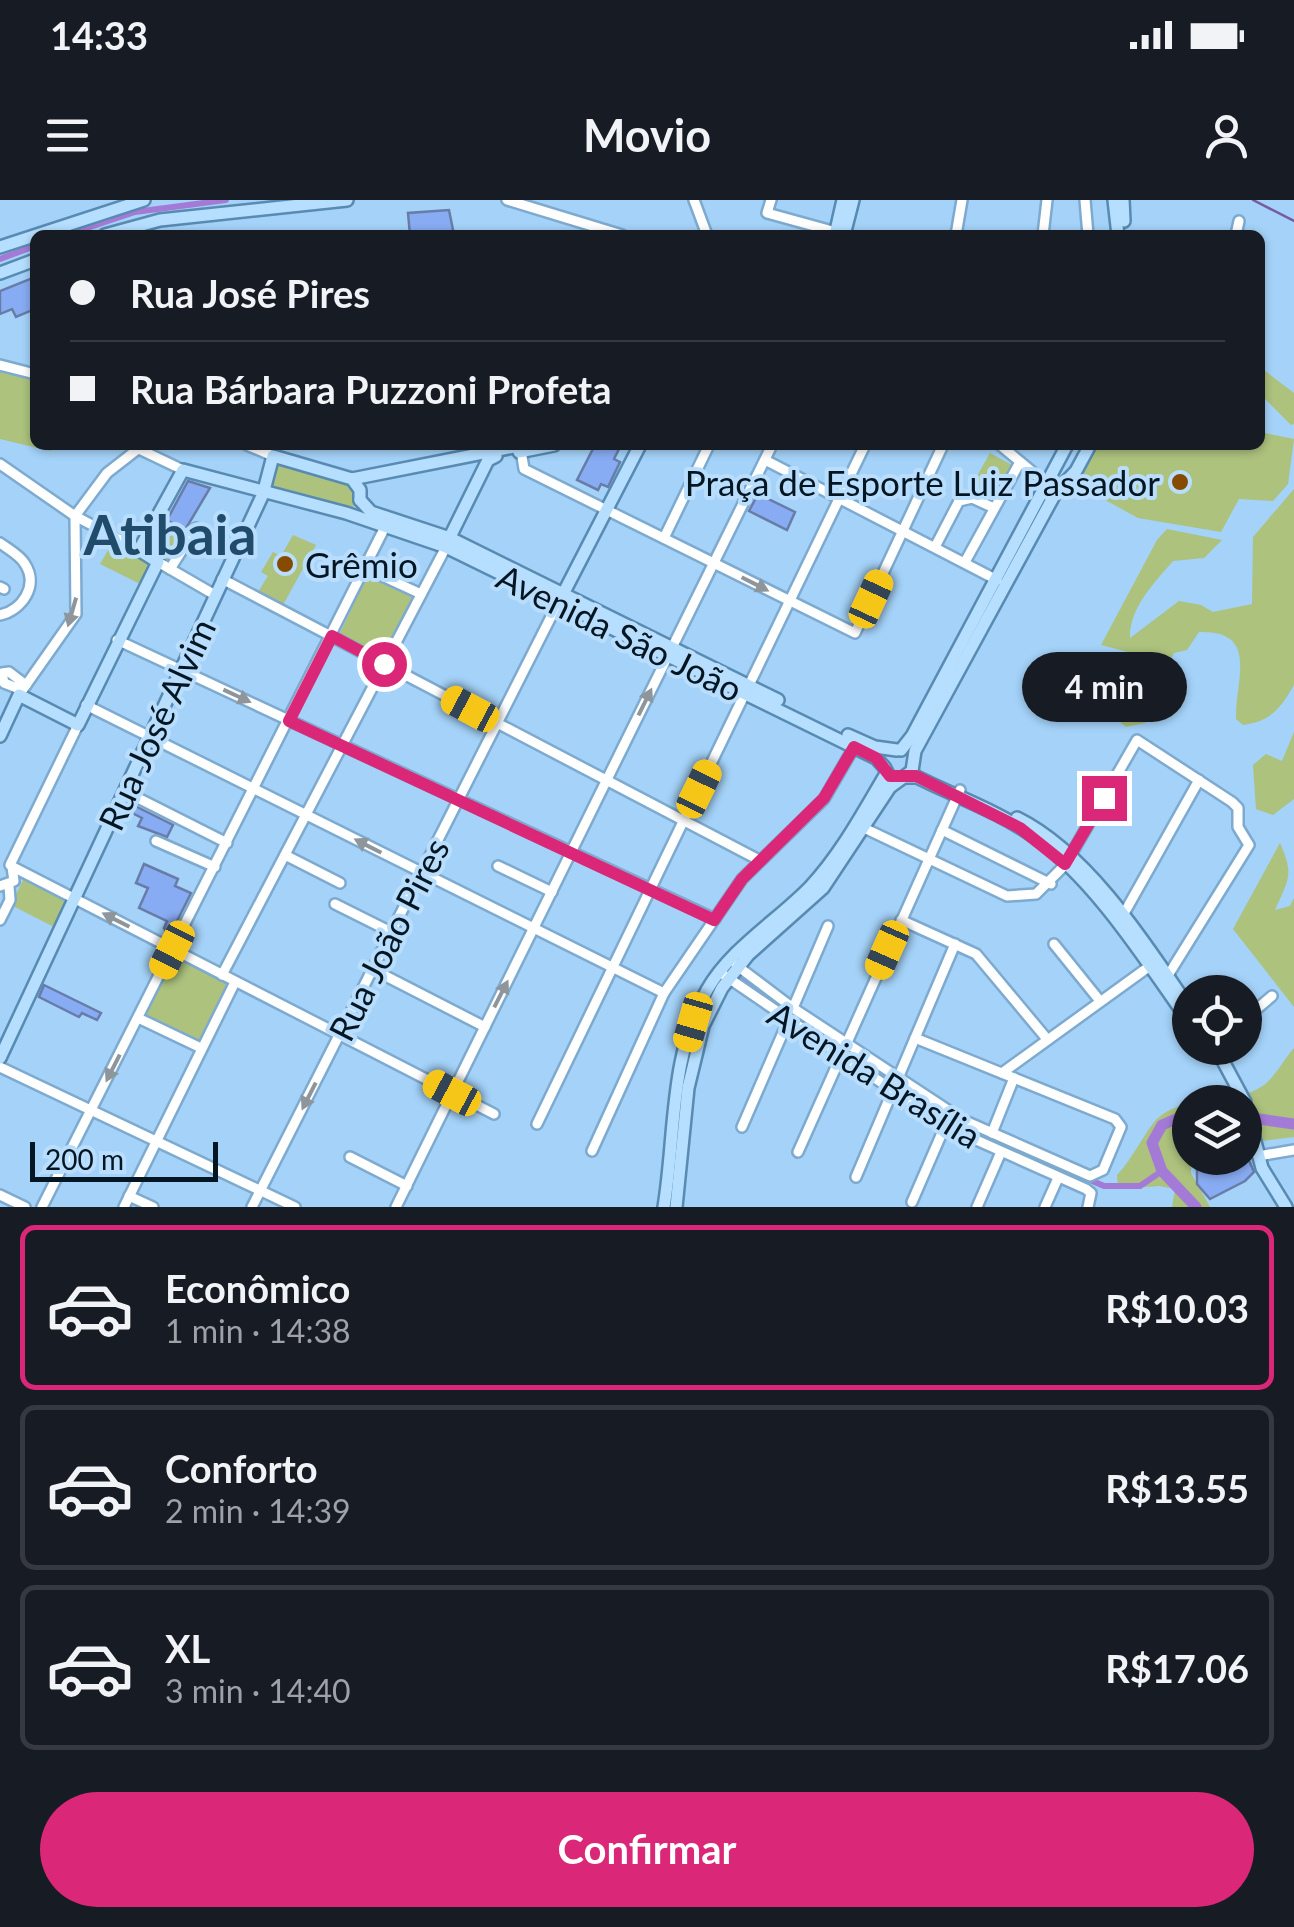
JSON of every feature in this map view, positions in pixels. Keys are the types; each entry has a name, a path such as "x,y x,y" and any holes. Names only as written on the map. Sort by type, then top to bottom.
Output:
{"main road":[{"path":"48,230 129,201 144,200"},
{"path":"123,230 160,220 346,200"},
{"path":"840,230 844,200"},
{"path":"841,230 853,200"},
{"path":"1114,200 1121,230"},
{"path":"1122,230 1123,200"},
{"path":"0,247 30,236"},
{"path":"0,273 30,262"},
{"path":"274,456 352,479 483,462 516,450"},
{"name":"Rua João Pires","path":"560,599 637,450"},
{"path":"664,1207 681,1062 705,993 820,876 886,770 888,754 899,750 998,580 1064,450"},
{"path":"733,963 823,888 902,778 912,771 913,760 1056,492 1087,450"},
{"name":"Rua José Alvim","path":"0,1058 182,670 262,494 274,456"},
{"path":"448,542 483,462"},
{"path":"1056,466 1062,476 1068,477"},
{"path":"0,736 22,690 78,725 158,562 139,550 182,470"},
{"name":"Avenida São João","path":"182,470 448,542"},
{"path":"346,513 360,500 360,490 352,479"},
{"name":"Avenida São João","path":"360,500 372,512 448,542 856,743 886,770"},
{"name":"Avenida São João","path":"856,743 899,750"},
{"path":"899,750 920,770 959,794"},
{"path":"886,770 902,778 916,776 1038,828 1120,919 1172,990"},
{"path":"676,1207 694,1058 723,974"},
{"path":"1262,1163 1286,1207"}],"street":[{"path":"507,200 606,230"},
{"path":"694,200 705,230"},
{"path":"771,200 767,213 825,230"},
{"path":"957,230 962,200"},
{"path":"1044,230 1047,200"},
{"path":"1085,200 1088,230"},
{"path":"1237,230 1239,221"},
{"path":"0,365 30,373"},
{"path":"22,690 76,614 75,516 107,473 137,450"},
{"path":"146,450 182,470"},
{"path":"259,450 274,456"},
{"path":"522,450 524,469 855,633 940,450"},
{"path":"664,538 707,450"},
{"path":"396,1207 770,450"},
{"path":"537,1124 864,450"},
{"path":"1006,450 1047,484"},
{"path":"765,460 998,580"},
{"path":"965,562 1020,462"},
{"path":"2,469 75,516 139,550"},
{"path":"936,547 958,501 972,498 994,508"},
{"path":"42,1207 386,526"},
{"path":"170,568 196,528"},
{"path":"0,542 22,560 30,577 25,599 16,609 0,615"},
{"path":"222,975 448,542"},
{"path":"158,562 215,596"},
{"path":"367,569 421,594"},
{"path":"222,579 759,860"},
{"name":"Rua João Pires","path":"252,1207 560,599"},
{"path":"117,640 714,920"},
{"path":"86,705 664,993"},
{"path":"6,864 78,725"},
{"path":"864,828 1007,896 1036,894 1051,884 1068,861 1138,740 1238,808 1238,827 1249,845 1165,980"},
{"path":"592,1151 664,993 759,860 824,798 856,743"},
{"path":"1120,919 1199,780"},
{"path":"126,792 227,843"},
{"path":"798,1152 959,794"},
{"path":"942,830 1051,884"},
{"path":"156,841 215,867"},
{"path":"285,855 340,883"},
{"path":"0,920 10,900 4,886 16,878 6,864"},
{"path":"6,864 494,1114"},
{"path":"498,866 552,892"},
{"path":"336,904 391,932"},
{"path":"901,920 956,944 991,967 1048,1040"},
{"path":"793,1008 828,926"},
{"path":"856,1177 956,944"},
{"path":"1054,944 1100,1002"},
{"name":"Avenida Brasília","path":"733,963 895,1083 963,1120 1090,1176 1098,1175 1120,1122 1014,1078"},
{"path":"1002,1073 1153,963"},
{"path":"372,969 485,1026"},
{"name":"Avenida Brasília","path":"723,974 788,1021 843,1048"},
{"path":"124,1207 235,982"},
{"path":"1262,1004 1272,996"},
{"path":"138,1018 201,1048"},
{"path":"742,1127 788,1021"},
{"path":"915,1038 1014,1078 992,1133"},
{"path":"0,1067 295,1207"},
{"name":"Avenida Brasília","path":"895,1083 945,1126 1091,1194 1088,1207"},
{"path":"912,1202 945,1126"},
{"path":"1262,1152 1294,1150"},
{"path":"977,1207 1001,1152"},
{"path":"350,1158 407,1186"},
{"path":"1045,1207 1058,1178"},
{"path":"0,1195 25,1207"},
{"path":"129,1196 153,1207"}],"green space":[{"path":"0,365 30,374 30,446 0,439"},
{"path":"1265,371 1294,393 1291,425 1265,399"},
{"name":"Praça de Esporte Luiz Passador","path":"1265,433 1294,439 1288,484 1273,501 1239,499 1221,532 1138,518 1069,480 1090,450 1265,450"},
{"path":"990,453 1012,465 995,497 972,485"},
{"path":"277,460 351,480 359,501 351,509 268,491"},
{"path":"1294,489 1294,685 1284,701 1268,717 1243,725 1236,719 1240,674 1237,648 1230,639 1199,632 1187,650 1174,653 1164,671 1176,687 1172,704 1145,723 1126,727 1115,718 1112,701 1128,652 1101,645 1157,540 1167,529 1222,540 1204,558 1173,561 1138,606 1130,638 1179,601 1213,612 1252,604 1253,537"},
{"path":"161,517 191,535 170,566 143,550"},
{"name":"Grêmio","path":"293,535 316,545 283,605 258,592 268,576 261,572 273,552 281,556"},
{"path":"114,540 153,562 142,585 100,564"},
{"path":"368,574 415,596 383,658 339,635"},
{"path":"1294,732 1294,799 1273,815 1256,809 1253,765 1266,754 1282,761"},
{"path":"1280,843 1288,876 1275,910 1290,906 1294,898 1294,1007 1233,929"},
{"path":"25,876 72,900 58,929 11,905"},
{"path":"174,954 233,982 201,1046 142,1018"},
{"path":"1294,1048 1294,1137 1262,1141 1262,1086"},
{"path":"1170,1110 1172,1175 1192,1175 1210,1207 1172,1207 1175,1189 1118,1189 1117,1175 1158,1118"}],"building":[{"path":"449,210 453,230 410,230 408,213"},
{"path":"30,279 30,311 16,317 12,309 0,314 0,291"},
{"path":"592,450 618,450 614,459 620,462 608,487 601,484 598,490 577,480"},
{"path":"188,481 210,488 185,530 167,520"},
{"path":"758,494 795,512 787,530 749,511"},
{"path":"129,803 173,825 167,837 138,826 142,818 126,810"},
{"path":"144,864 178,879 175,886 191,893 169,937 164,928 167,921 139,908 148,888 136,883"},
{"path":"44,985 101,1013 97,1020 82,1013 79,1017 39,997"},
{"path":"1197,1175 1251,1175 1210,1199 1197,1184"}],"waterway":[{"path":"81,230 135,212 226,200"},
{"path":"1253,200 1294,221"},
{"path":"0,259 30,248"},
{"path":"737,977 962,1125 1104,1186 1140,1186 1162,1171"},
{"path":"1262,1119 1294,1124"},
{"path":"1172,1121 1162,1125 1152,1143 1162,1171 1196,1207"}],"place":[{"name":"Praça de Esporte Luiz Passador","path":"1180,482"},
{"name":"Grêmio","path":"285,564"}],"district":[{"name":"Atibaia","path":"170,534"}],"route":[{"path":"384,664 332,636 289,721 714,920 759,860 824,798 854,747 882,762 890,776 916,776 1020,828 1065,864 1104,798"}]}
